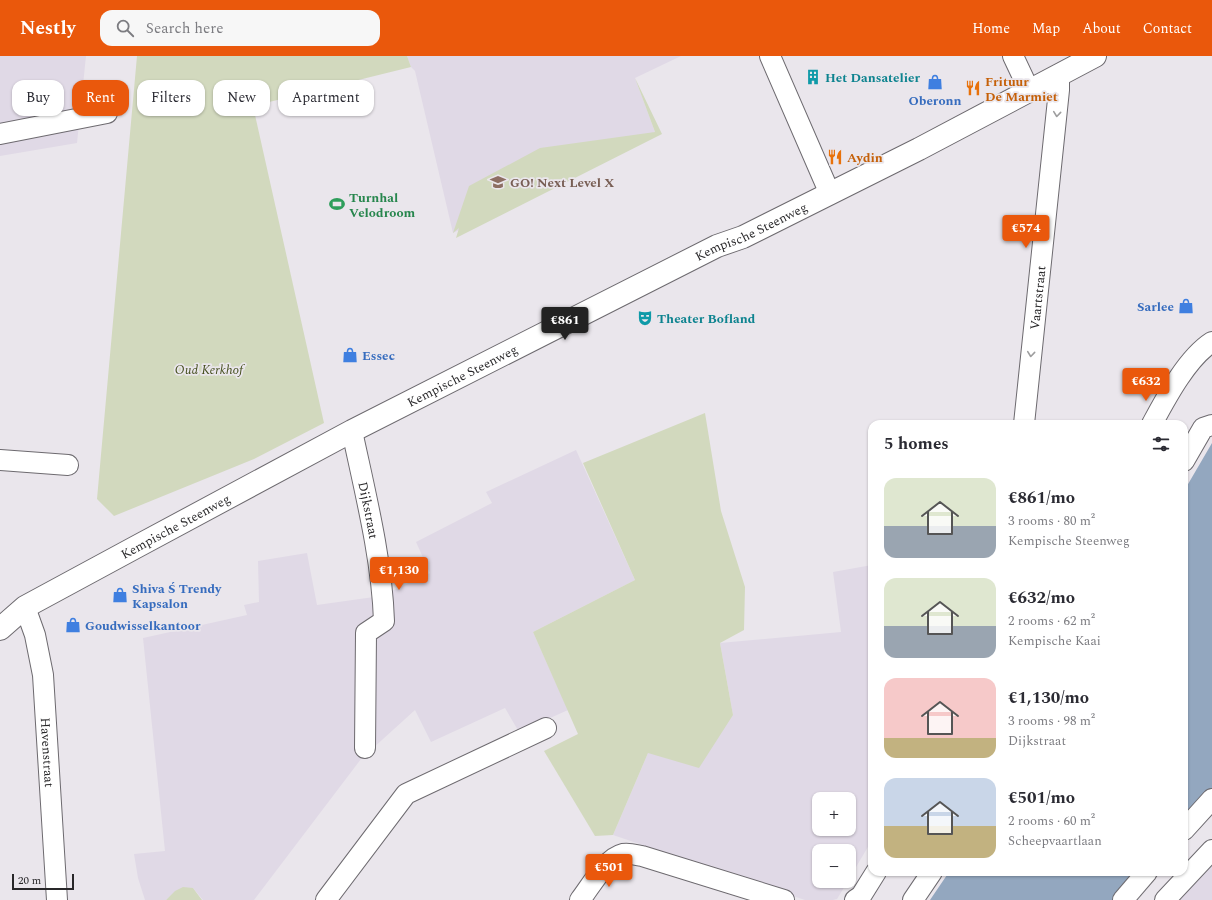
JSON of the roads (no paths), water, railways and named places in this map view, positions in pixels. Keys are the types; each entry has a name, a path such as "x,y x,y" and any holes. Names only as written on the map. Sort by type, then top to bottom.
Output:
{"main road":[{"name":"Kempische Steenweg","path":"0,629 26,608 352,431 717,246 743,237 919,150 1095,56"},
{"name":"Kempische Steenweg","path":"0,612 26,608"}],"street":[{"path":"770,56 830,194"},
{"path":"1013,56 1030,90"},
{"name":"Vaartstraat","path":"1024,420 1059,90 1059,75"},
{"path":"0,134 92,116"},
{"path":"1154,420 1168,395 1190,363 1203,348 1212,342"},
{"path":"1188,454 1203,428 1212,425"},
{"name":"Dijkstraat","path":"352,431 371,523 383,594 384,621 366,632 366,748"},
{"path":"0,460 68,465"},
{"name":"Havenstraat","path":"26,608 35,635 43,675 57,900"},
{"path":"326,900 406,794 546,728"},
{"path":"1188,826 1212,799"},
{"path":"1166,900 1212,850"},
{"path":"580,900 604,868 618,856 624,854 642,856 784,900"},
{"path":"858,898 873,876"},
{"path":"912,900 929,876"},
{"path":"1123,900 1144,876"}],"water":[{"path":"1212,443 1212,789 1188,816 1188,484"},
{"path":"946,876 1135,876 1114,900 930,900"}],"place":[{"name":"Het Dansatelier","path":"813,77"},
{"name":"Oberonn","path":"935,82"},
{"name":"Frituur De Marmiet","path":"973,88"},
{"name":"Aydin","path":"835,157"},
{"name":"GO! Next Level X","path":"498,182"},
{"name":"Turnhal Velodroom","path":"337,204"},
{"name":"Sarlee","path":"1186,306"},
{"name":"Theater Bofland","path":"645,318"},
{"name":"Essec","path":"350,355"},
{"name":"Shiva Ś Trendy Kapsalon","path":"120,595"},
{"name":"Goudwisselkantoor","path":"73,625"}],"park label":[{"name":"Oud Kerkhof","path":"209,369"}]}
